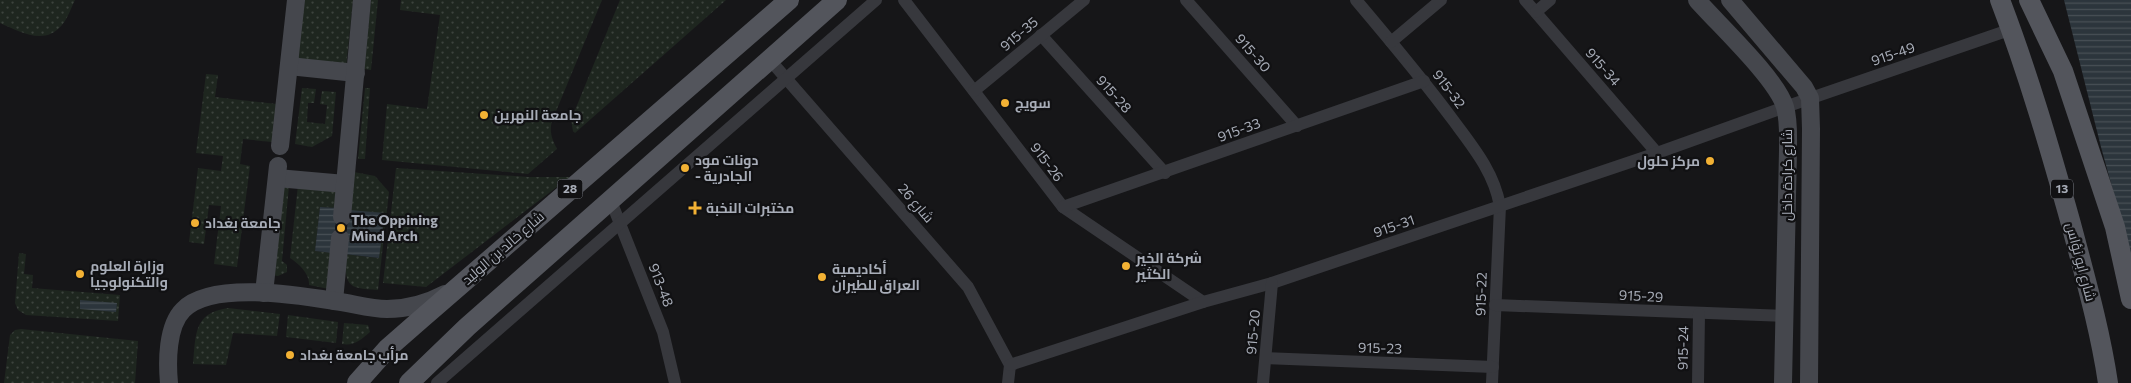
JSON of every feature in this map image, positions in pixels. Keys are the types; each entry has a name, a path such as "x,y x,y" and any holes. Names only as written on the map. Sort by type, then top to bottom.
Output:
{"main road":[{"name":"شارع خالد بن الوليد","path":"357,383 388,348 789,0"},
{"path":"409,383 422,375 467,327 838,0"},
{"name":"شارع ابو نؤاس","path":"2000,0 2012,29 2055,166 2094,310 2108,383"},
{"path":"2029,0 2063,71 2115,227 2131,299"}],"street":[{"path":"280,146 296,0"},
{"path":"342,217 362,0"},
{"path":"437,383 876,0"},
{"name":"915-26","path":"904,0 1063,207 1203,302"},
{"name":"915-35","path":"974,91 1084,0"},
{"name":"915-30","path":"1186,0 1296,126"},
{"name":"915-32","path":"1356,0 1424,81 1485,163 1497,188 1500,206"},
{"path":"1391,42 1441,0"},
{"name":"915-34","path":"1525,0 1657,153"},
{"path":"1536,12 1550,0"},
{"name":"شارع كرادة داخل","path":"1697,0 1769,79 1785,107 1788,126 1788,150 1783,383"},
{"path":"1730,0 1796,77 1810,98"},
{"name":"915-49","path":"1785,107 2012,29"},
{"name":"915-28","path":"1041,35 1165,173"},
{"name":"شارع 26","path":"770,60 787,77 968,287 1010,365"},
{"path":"289,66 356,73"},
{"name":"915-33","path":"1063,207 1165,173 1424,81"},
{"name":"شارع كرادة داخل","path":"1809,383 1810,98"},
{"name":"915-31","path":"1010,365 1203,302 1272,283 1657,153 1785,107"},
{"path":"264,293 277,172 345,184"},
{"name":"913-48","path":"612,201 663,332 675,383"},
{"name":"915-22","path":"1492,383 1500,206"},
{"path":"334,300 340,238"},
{"path":"168,380 169,352 174,325 181,311 192,302 219,294 234,292 264,293 334,300 387,309 431,302 466,280"},
{"name":"915-20","path":"1263,383 1272,283"},
{"name":"915-29","path":"1495,305 1785,316"},
{"name":"915-24","path":"1698,383 1699,314"},
{"name":"915-23","path":"1266,358 1493,367"},
{"path":"1008,383 1010,365"}],"shaded area":[{"path":"0,0 75,0 62,25 48,35 40,36 24,33 0,23"},
{"path":"301,0 353,0 346,68 295,60"},
{"path":"371,0 378,0 371,70 364,69"},
{"path":"401,0 602,0 552,121 552,135 557,149 528,174 382,160 387,104 427,109 440,15 400,10"},
{"path":"620,0 726,0 575,133 571,120"},
{"path":"2064,0 2131,0 2131,256 2101,147"},
{"path":"206,74 218,75 215,97 277,104 272,142 243,139 240,164 250,166 237,267 214,264 221,206 209,205 204,244 189,242 198,168 221,171 223,156 196,153"},
{"path":"302,88 316,89 314,103 308,103 307,122 325,124 327,105 320,104 322,91 336,92 332,136 312,147 295,144"},
{"path":"365,88 370,88 365,159 358,159"},
{"path":"396,168 529,177 570,177 426,287 383,283"},
{"path":"354,172 375,176 389,192 378,290 359,288 347,279 344,254 379,258 349,210"},
{"path":"282,185 289,186 282,261 287,265 287,272 278,276 270,275"},
{"path":"298,185 338,190 337,208 320,207 315,251 333,253 329,289 309,285 306,273 290,258"},
{"path":"320,207 337,208 333,253 315,251"},
{"path":"349,210 385,213 379,258 344,254"},
{"path":"19,253 26,254 24,274 33,275 32,288 120,295 118,321 26,315 18,310 15,303"},
{"path":"80,300 117,303 116,312 80,309"},
{"path":"228,308 280,314 277,336 233,333 226,365 193,364 196,335 202,320 208,315"},
{"path":"288,315 338,322 336,343 286,337"},
{"path":"344,323 368,325 370,332 357,342 342,344"},
{"path":"21,329 138,341 135,383 4,383 10,335 15,330"}],"place":[{"name":"سويج","path":"1005,103"},
{"name":"جامعة النهرين","path":"484,115"},
{"name":"مركز حلول","path":"1710,161"},
{"name":"دونات مود - الجادرية","path":"685,168"},
{"name":"مختبرات النخبة","path":"695,208"},
{"name":"جامعة بغداد","path":"195,223"},
{"name":"The Oppining Mind Arch","path":"341,228"},
{"name":"شركة الخير الكثير","path":"1126,266"},
{"name":"وزارة العلوم والتكنولوجيا","path":"80,274"},
{"name":"أكاديمية العراق للطيران","path":"822,277"},
{"name":"مرأب جامعة بغداد","path":"290,355"}]}
